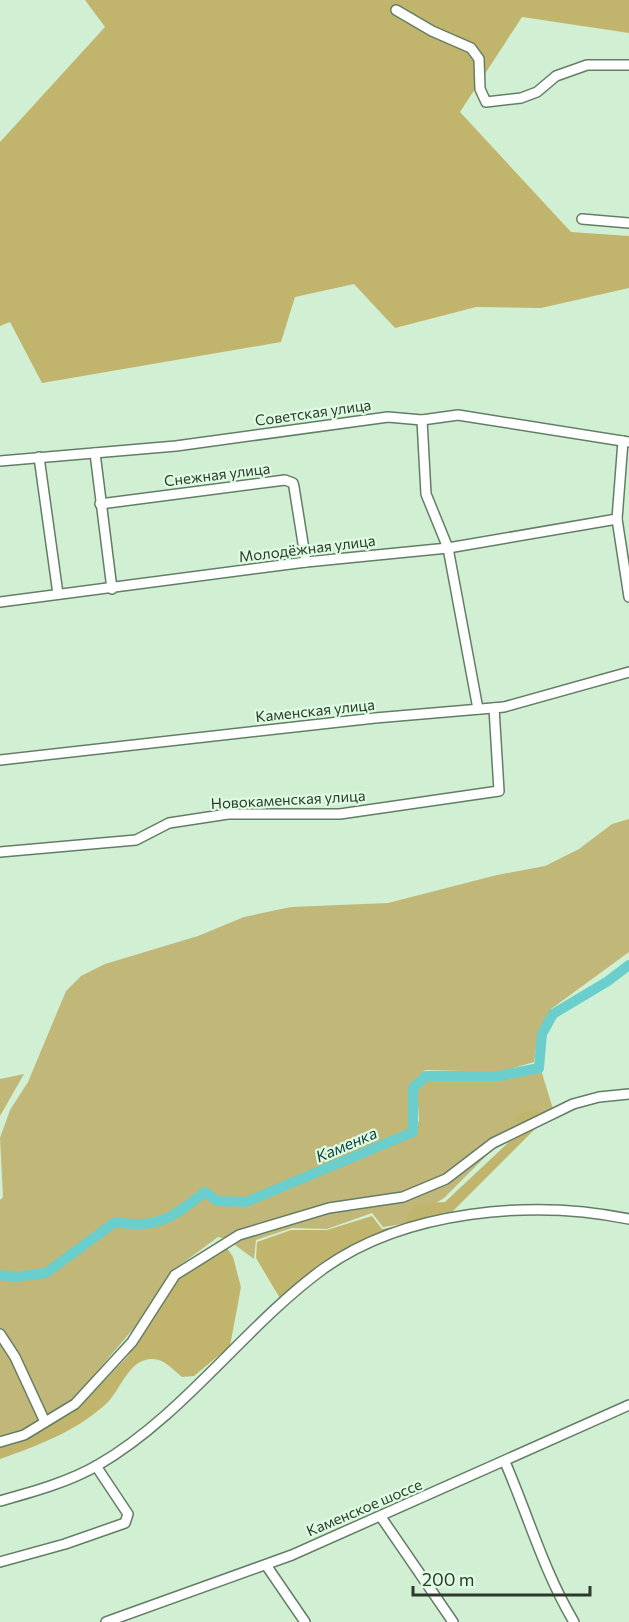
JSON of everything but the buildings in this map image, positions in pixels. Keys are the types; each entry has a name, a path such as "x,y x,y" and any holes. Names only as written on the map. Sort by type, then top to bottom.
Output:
{"street":[{"path":"396,10 432,31 471,48 479,59 480,89 486,102 521,98 537,92 556,76 587,65 629,65"},
{"path":"582,219 629,223"},
{"name":"Советская улица","path":"0,461 176,446 388,417 422,420 458,415 626,441"},
{"path":"422,420 426,494 448,548 478,709"},
{"path":"626,441 617,519 629,597"},
{"path":"95,453 112,589"},
{"path":"39,457 58,594"},
{"name":"Снежная улица","path":"100,504 285,480 293,483 306,562"},
{"name":"Молодёжная улица","path":"0,602 306,562 448,548 617,519"},
{"name":"Каменская улица","path":"0,760 375,718 494,708 629,672"},
{"name":"Новокаменская улица","path":"0,852 136,840 169,823 228,814 340,813 499,791 494,708"},
{"path":"0,1442 24,1435 75,1404 132,1342 175,1275 239,1235 329,1208 403,1197 446,1179 493,1143 573,1104 599,1096 629,1094"},
{"path":"0,1501 64,1480 96,1466 152,1425 294,1292 324,1268 359,1247 414,1228 470,1214 546,1208 629,1219"},
{"path":"0,1334 15,1358 45,1422"},
{"name":"Каменское шоссе","path":"106,1622 128,1618 266,1565 381,1517 629,1405"},
{"path":"505,1462 544,1563 574,1622"},
{"path":"0,1562 74,1541 125,1523 128,1514 96,1466"},
{"path":"381,1517 453,1622"},
{"path":"266,1565 305,1622"}],"shaded area":[{"path":"85,0 629,0 629,33 522,17 460,112 571,232 629,236 629,288 541,308 476,307 395,328 354,284 295,297 281,342 42,383 10,322 0,326 0,142 105,27"},
{"path":"629,819 629,952 551,1009 538,1034 534,1062 499,1072 425,1070 409,1087 410,1130 246,1199 219,1197 204,1189 164,1218 143,1222 114,1219 46,1271 14,1275 0,1273 0,1200 3,1197 0,1138 10,1110 28,1082 66,991 81,976 105,964 198,936 244,917 291,907 388,903 497,875 545,866 579,849 612,824"},
{"path":"541,1070 554,1112 514,1128 444,1198 403,1224 383,1227 372,1213 327,1229 292,1228 256,1240 254,1259 227,1239 218,1237 176,1268 145,1315 65,1409 0,1446 0,1277 47,1277 68,1258 115,1225 143,1227 164,1223 204,1196 216,1204 245,1205 414,1135 419,1120 417,1090 428,1079 502,1079"},
{"path":"24,1074 0,1116 0,1079"},
{"path":"533,1110 540,1111 542,1117 535,1129 450,1214 363,1240 318,1270 281,1300 256,1258 257,1242 291,1230 327,1230 372,1216 382,1229 404,1225 414,1204 445,1202 524,1128 514,1116"},
{"path":"221,1239 233,1257 241,1287 230,1346 194,1376 182,1377 168,1365 156,1359 136,1364 106,1404 94,1414 43,1443 0,1459 0,1447 29,1438 75,1411 128,1356 180,1271"}],"waterway":[{"name":"Каменка","path":"0,1275 14,1277 46,1273 115,1222 143,1224 164,1219 183,1209 205,1192 217,1201 246,1202 413,1132 413,1088 426,1076 499,1076 539,1068 542,1034 553,1014 608,981 629,965"}]}
